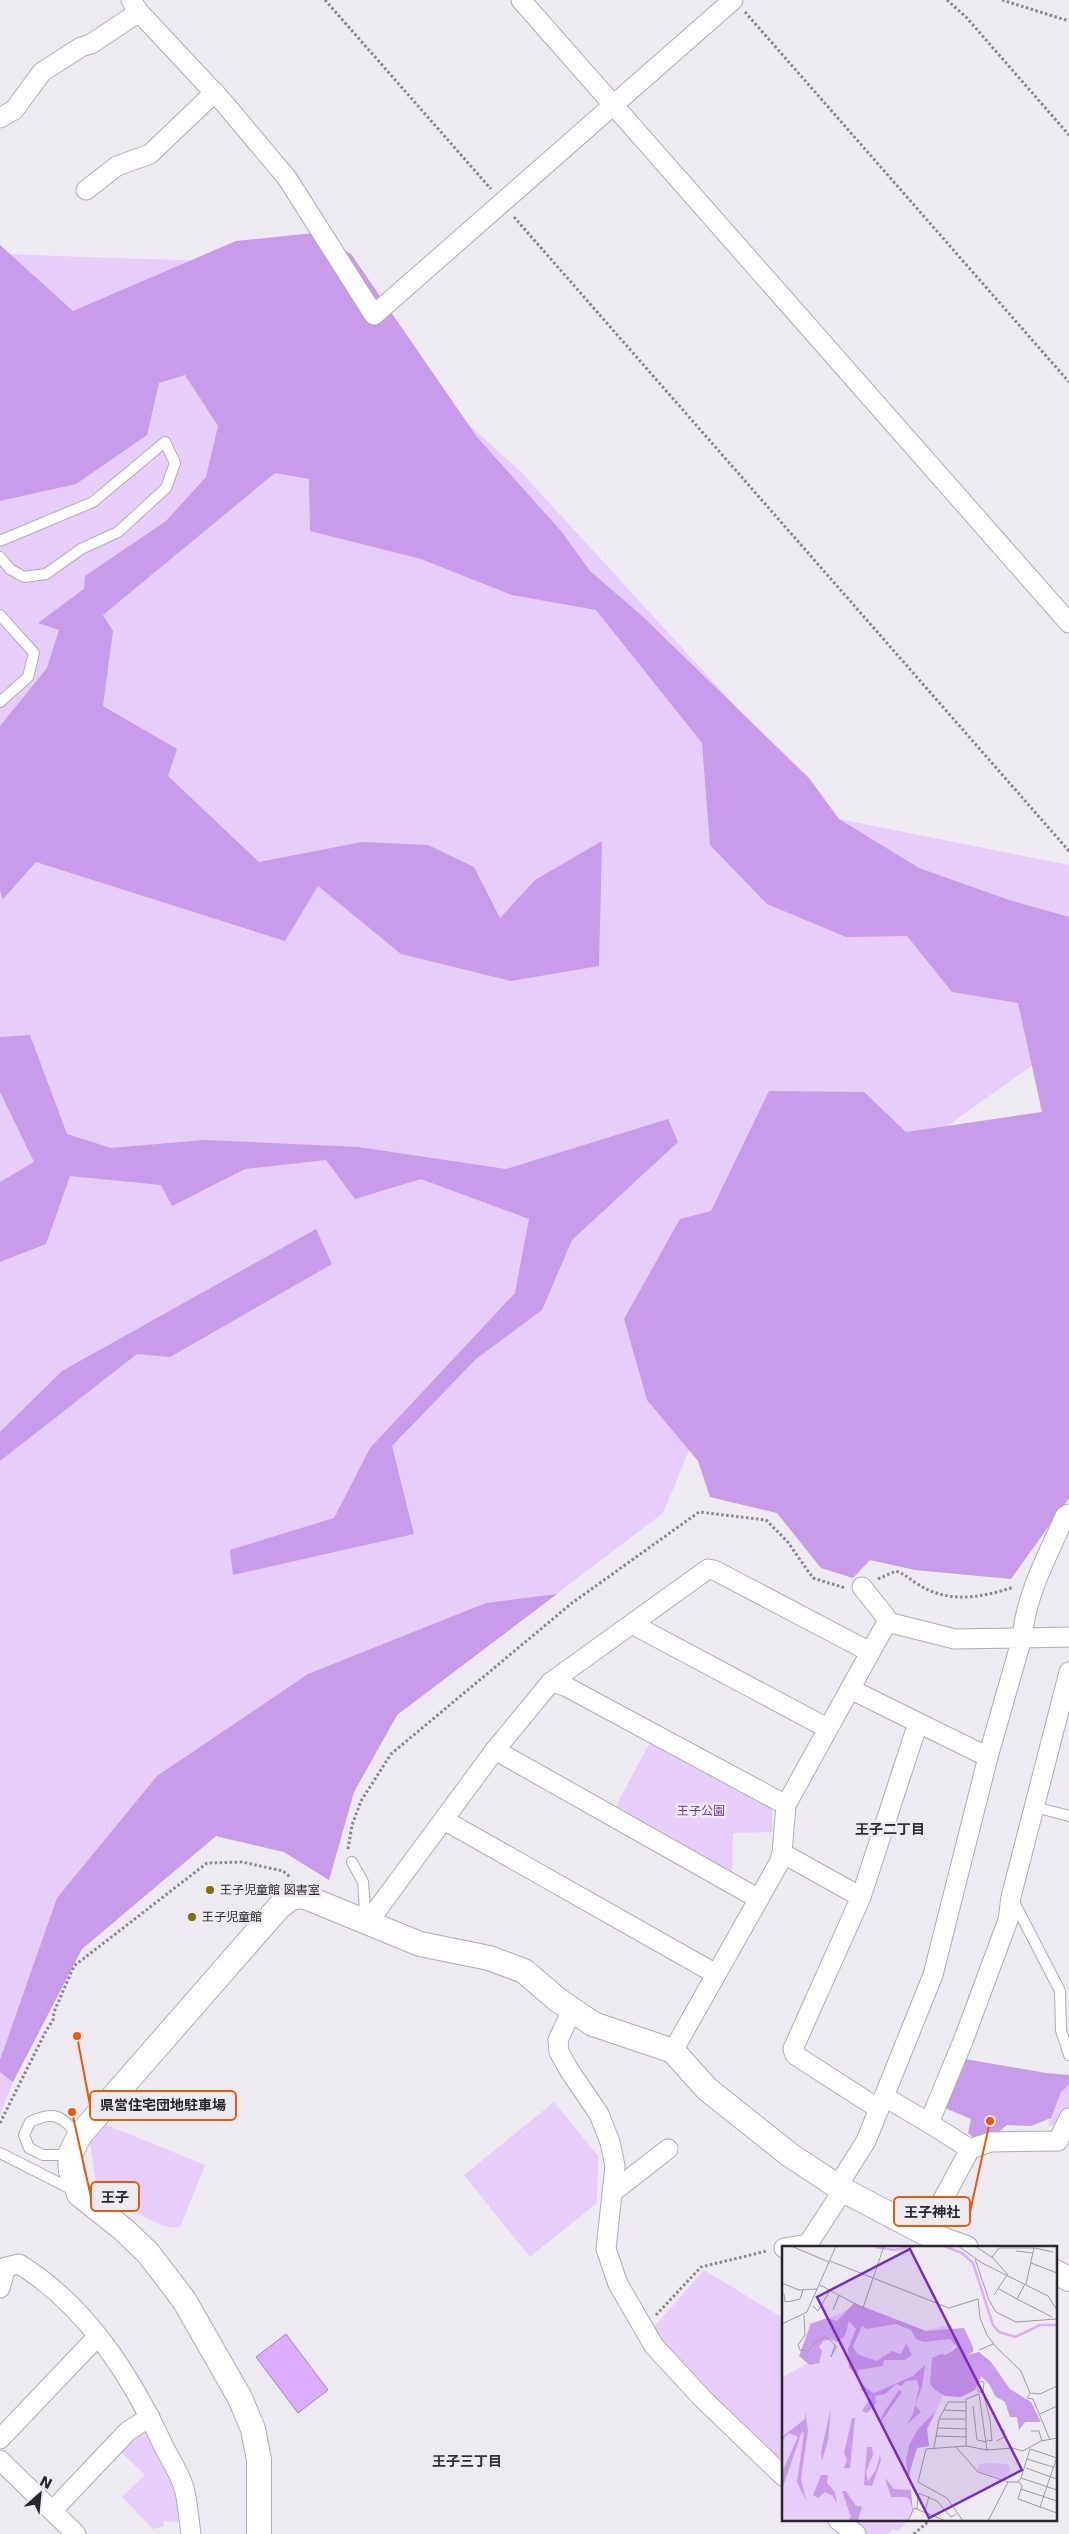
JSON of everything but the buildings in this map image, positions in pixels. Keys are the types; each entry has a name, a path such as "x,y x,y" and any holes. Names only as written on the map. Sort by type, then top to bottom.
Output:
{"street":[{"path":"521,0 1069,623"},
{"path":"0,118 14,110 42,72 81,46 91,44 135,6 215,92 286,178 374,315 613,104 737,4"},
{"path":"90,184 117,166 150,154 215,92"},
{"path":"795,2246 808,2244 866,2141 933,1975 988,1756 1022,1638 1024,1614 1065,1516 1069,1514"},
{"path":"370,1918 495,1750 551,1682 708,1569 714,1570 870,1652"},
{"path":"673,2051 759,1899 782,1853 786,1805 887,1622 886,1617 862,1587"},
{"path":"887,1622 955,1639 1069,1637"},
{"path":"632,1624 827,1728"},
{"path":"928,2123 965,2036 1008,1920 1011,1897 1069,1672"},
{"path":"551,1682 565,1686 786,1805"},
{"path":"850,1689 988,1756"},
{"path":"918,1723 860,1897 793,2049 794,2056 882,2103 928,2123 970,2149"},
{"path":"495,1750 759,1899"},
{"path":"444,1820 716,1974"},
{"path":"782,1853 860,1897"},
{"path":"259,2534 259,2460 253,2429 240,2398 184,2300 148,2253 124,2230 79,2194 71,2171 74,2145 279,1907 291,1898 303,1896 370,1918 420,1944 489,1958 524,1971 572,2010 593,2024 673,2051 707,2089 742,2119 840,2189 925,2233 961,2246"},
{"path":"572,2010 558,2040 559,2052 599,2114 610,2142 616,2166 606,2249 618,2284 654,2346 702,2398 782,2475"},
{"path":"925,2233 970,2149 990,2142 1058,2141 1069,2118"},
{"path":"614,2190 658,2167 668,2149"},
{"path":"0,2288 6,2268 19,2264 35,2274 72,2307 98,2336 150,2417 185,2491 191,2534"},
{"path":"1056,2273 1069,2280"},
{"path":"0,2439 98,2336"},
{"path":"53,2510 128,2431 150,2417"},
{"path":"0,2460 76,2534"},
{"path":"841,2522 856,2534"}],"lane":[{"path":"0,541 93,502 165,442 175,463 166,488 118,532 81,549 46,574 24,577 10,569 0,557"},
{"path":"0,615 34,654 28,677 0,702"},
{"path":"1035,1807 1069,1816"},
{"path":"352,1862 362,1882 366,1910 370,1918"},
{"path":"1011,1897 1060,1991 1061,2030 1069,2055"},
{"path":"43,2115 57,2117 65,2120 74,2145 43,2155 29,2148 24,2135 30,2122 43,2115"},
{"path":"0,2152 79,2194"}],"path":[{"path":"324,0 1069,851"},
{"path":"947,0 966,17 1069,135"},
{"path":"1002,0 1069,21"},
{"path":"737,4 1069,382"},
{"path":"352,1862 347,1852 352,1825 361,1801 391,1754 572,1603 699,1512 766,1520 788,1541 812,1578 854,1591 896,1571 908,1575 916,1583 953,1599 996,1593 1014,1587 1030,1596"},
{"path":"0,2123 53,2020 54,2012 74,1966 207,1863 242,1862 283,1871 297,1882 298,1896"},
{"path":"644,2329 701,2267 782,2248"},
{"path":"914,2534 928,2522"}],"green space":[{"path":"0,254 291,264 521,472 839,819 1069,865 1069,1039 834,1207 720,1376 663,1513 397,1715 354,1792 329,1880 284,1852 216,1836 82,1949 13,2082 0,2115"},
{"name":"王子公園","path":"651,1740 772,1805 772,1832 733,1833 732,1873 616,1806"},
{"path":"1058,2082 1069,2084 1069,2107 1060,2126 1048,2126"},
{"path":"554,2102 598,2156 597,2203 530,2257 464,2175"},
{"path":"102,2123 205,2165 180,2227 161,2225 150,2220 97,2188 89,2138"},
{"path":"704,2270 782,2317 782,2467 683,2369 651,2330"},
{"path":"142,2433 150,2436 175,2493 181,2522 163,2521 164,2526 153,2529 122,2497 145,2475 119,2450"},
{"path":"853,2522 906,2522 898,2531 893,2529 888,2534 868,2534"}],"shaded area":[{"path":"314,233 351,254 477,437 561,531 590,571 641,615 809,778 839,819 919,868 1009,900 1069,917 1069,1498 1011,1579 915,1570 870,1560 853,1578 821,1568 777,1513 710,1497 698,1461 647,1400 624,1319 680,1219 711,1211 769,1091 864,1092 906,1132 1042,1112 1018,1003 952,992 907,936 846,937 767,904 710,845 702,743 596,610 512,595 421,559 310,531 309,479 275,473 103,615 113,631 103,706 177,749 168,776 259,862 362,842 428,845 474,867 500,918 535,880 602,841 599,966 511,981 401,954 318,886 285,941 36,862 3,899 0,891 0,726 47,668 59,630 38,623 84,589 85,576 166,521 206,477 218,426 185,375 159,383 147,435 76,484 0,501 0,245 73,311 236,241"},
{"path":"30,1035 67,1134 111,1148 204,1140 358,1147 506,1169 668,1119 678,1142 572,1240 542,1310 476,1359 392,1446 414,1534 233,1575 230,1550 334,1518 370,1448 515,1293 529,1219 421,1179 355,1199 326,1160 245,1169 172,1206 161,1185 70,1176 46,1244 0,1262 0,1182 34,1162 0,1092 0,1037"},
{"path":"316,1229 332,1264 170,1357 137,1354 0,1461 0,1432 62,1371"},
{"path":"557,1594 397,1715 354,1792 329,1880 284,1852 216,1836 82,1949 13,2082 0,2072 0,2060 57,1898 157,1776 308,1674 486,1603"},
{"path":"965,2059 1046,2073 1069,2075 1069,2084 1061,2092 1051,2118 1031,2126 1007,2125 994,2136 974,2138 968,2133 971,2119 947,2109 940,2099"},
{"path":"286,2334 328,2390 298,2413 256,2357"}],"place":[{"name":"王子児童館 図書室","path":"210,1890"},
{"name":"王子児童館","path":"192,1917"},
{"name":"県営住宅団地駐車場","path":"77,2036"},
{"name":"王子","path":"72,2112"},
{"name":"王子神社","path":"990,2121"}],"district":[{"name":"王子二丁目","path":"890,1829"},
{"name":"王子三丁目","path":"467,2461"}]}
